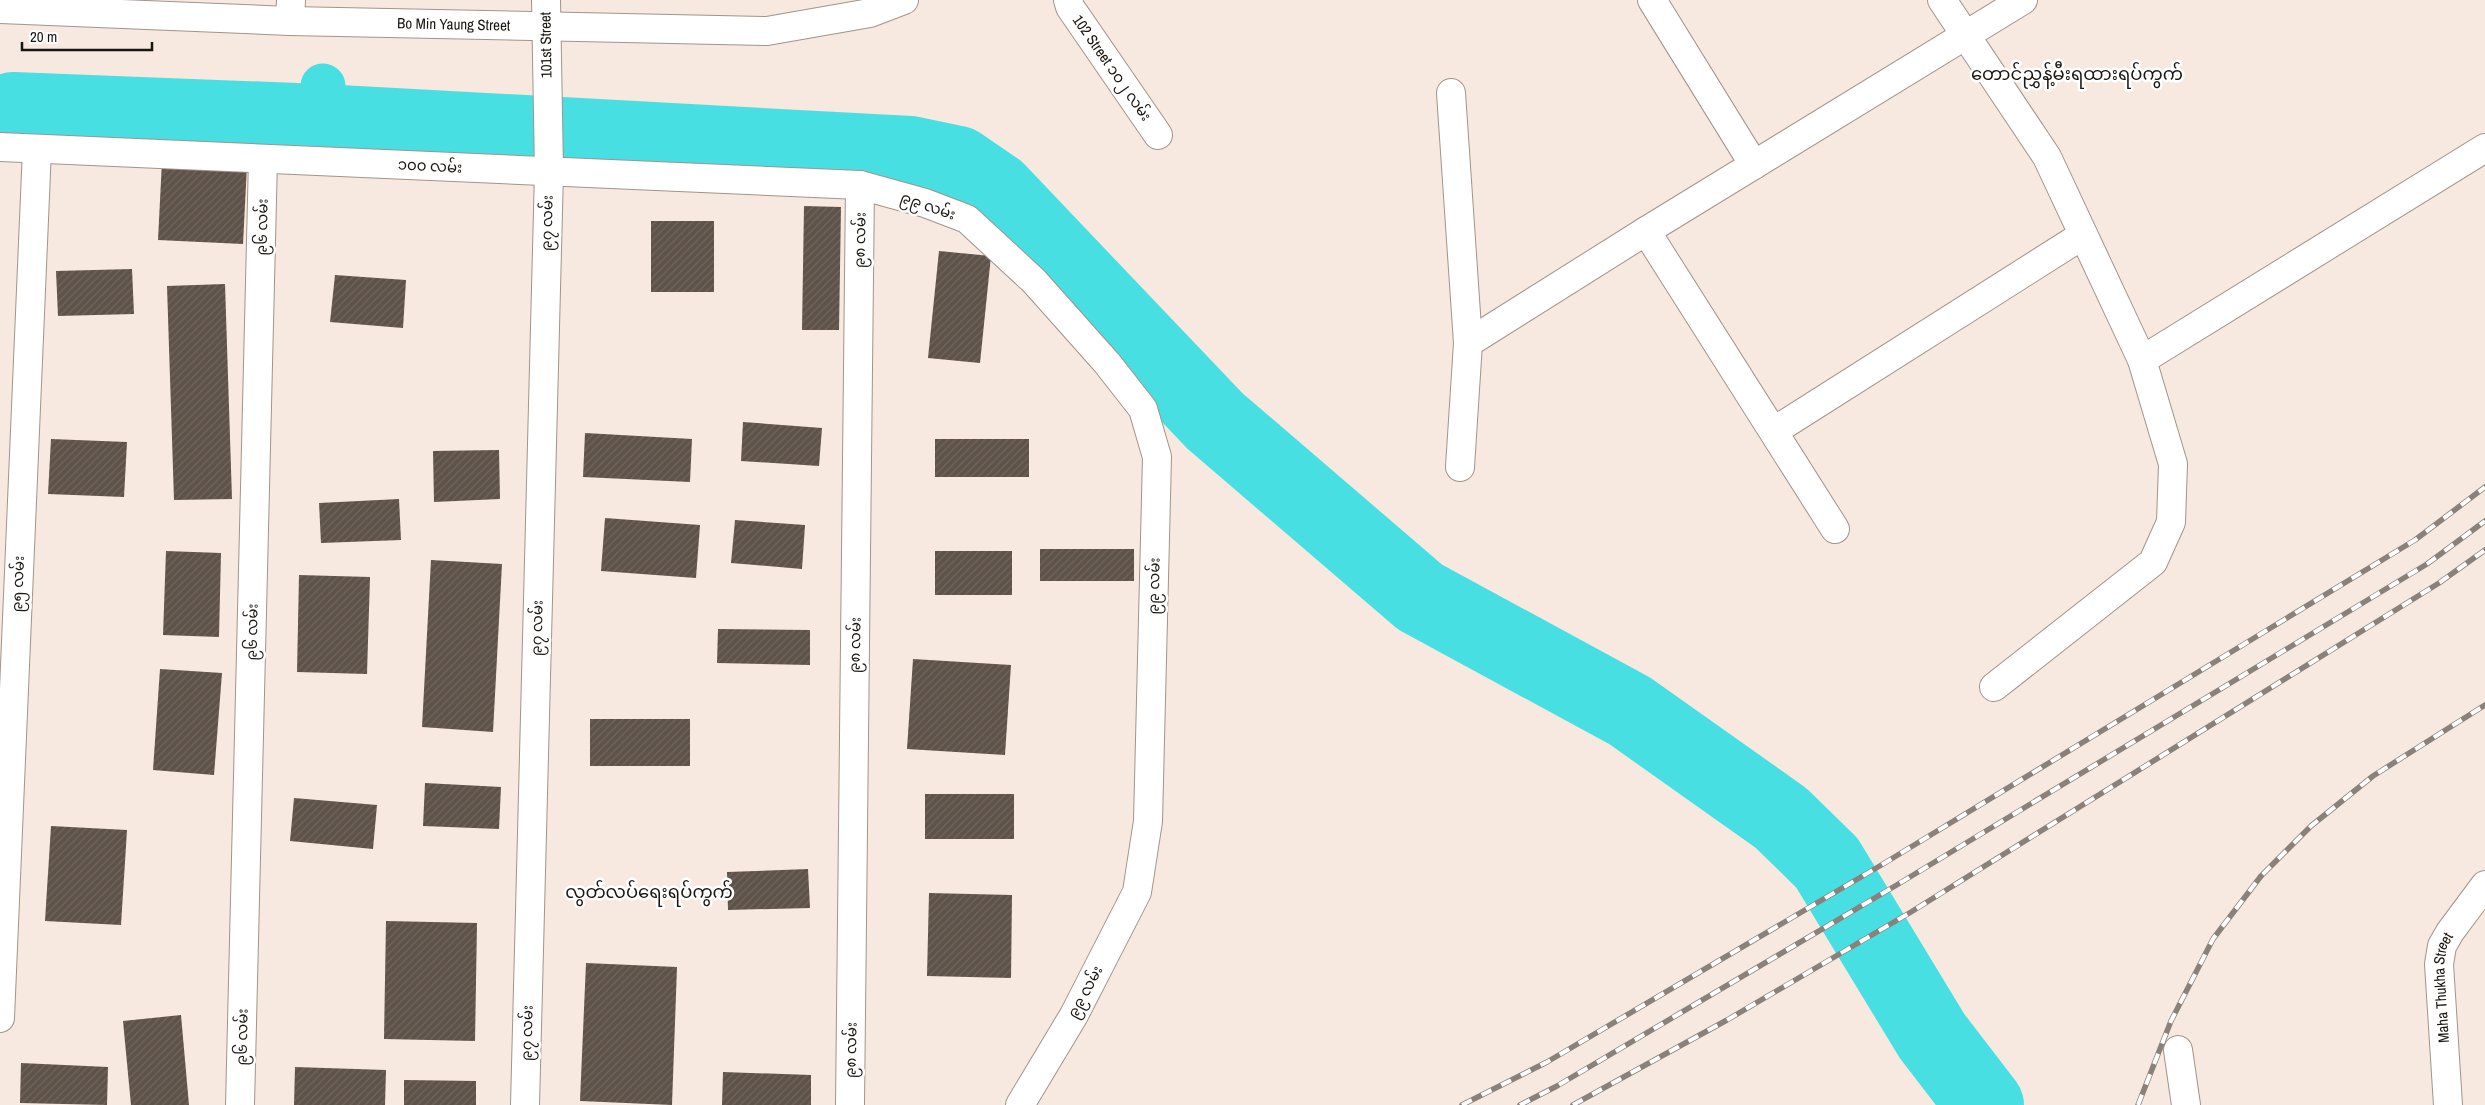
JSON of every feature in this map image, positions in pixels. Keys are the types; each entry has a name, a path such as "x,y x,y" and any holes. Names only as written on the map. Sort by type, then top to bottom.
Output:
{"street":[{"name":"101st Street","path":"546,0 545,28 549,162"},
{"name":"Bo Min Yaung Street","path":"0,9 290,11 545,28 767,31 870,13 904,0"},
{"name":"102 Street ၁၀၂ လမ်း","path":"1068,0 1070,7 1158,134"},
{"path":"1652,0 1754,165"},
{"path":"1942,0 2047,157 2142,360 2173,464 2171,522 2153,562 1994,687"},
{"path":"1468,343 1646,231 2023,0"},
{"path":"1452,93 1468,343 1460,467"},
{"name":"၁၀၀ လမ်း","path":"0,147 264,159 549,162 860,185"},
{"path":"2142,360 2485,148"},
{"name":"၉၅ လမ်း","path":"0,1018 37,149"},
{"name":"၉၆ လမ်း","path":"240,1105 264,159"},
{"name":"၉၇ လမ်း","path":"525,1105 549,162"},
{"name":"၉၈ လမ်း","path":"850,1105 860,185"},
{"name":"၉၉ လမ်း","path":"860,185 925,203 967,219 1034,281 1107,363 1143,409 1157,457 1148,821 1137,892 1074,1015 1020,1105"},
{"path":"1646,231 1835,529"},
{"path":"1774,431 2084,235"},
{"name":"Maha Thukha Street","path":"2448,1105 2439,964 2442,946 2485,886"},
{"path":"2178,1050 2186,1105"}],"building":[{"path":"162,161 247,165 243,244 158,240"},
{"path":"804,206 841,207 839,330 802,330"},
{"path":"651,221 714,221 714,292 651,292"},
{"path":"939,251 991,256 980,363 928,358"},
{"path":"132,269 134,314 58,316 56,271"},
{"path":"335,275 406,280 403,328 330,322"},
{"path":"225,284 232,499 174,500 167,286"},
{"path":"743,422 822,428 819,466 741,461"},
{"path":"585,433 692,439 690,482 583,477"},
{"path":"51,439 127,442 124,497 48,494"},
{"path":"935,439 1029,439 1029,477 935,477"},
{"path":"499,450 500,499 434,502 433,451"},
{"path":"399,499 401,540 321,543 319,503"},
{"path":"605,518 700,525 696,578 601,571"},
{"path":"735,520 805,525 802,569 731,563"},
{"path":"1040,549 1134,549 1134,581 1040,581"},
{"path":"166,551 221,553 219,637 163,635"},
{"path":"935,551 1012,551 1012,595 935,595"},
{"path":"431,560 502,564 493,732 422,727"},
{"path":"299,575 370,577 367,674 297,672"},
{"path":"718,629 810,630 810,665 717,663"},
{"path":"913,659 1011,665 1005,755 907,749"},
{"path":"160,669 222,673 214,775 153,770"},
{"path":"590,719 690,719 690,766 590,766"},
{"path":"425,783 501,787 499,829 423,826"},
{"path":"925,794 1014,794 1014,839 925,839"},
{"path":"294,798 377,805 373,849 290,841"},
{"path":"51,826 127,830 121,925 45,921"},
{"path":"808,869 810,908 728,910 727,872"},
{"path":"929,893 1012,895 1011,978 927,976"},
{"path":"386,921 477,923 475,1041 384,1039"},
{"path":"586,963 677,967 672,1105 580,1101"},
{"path":"181,1015 189,1105 131,1105 123,1021"},
{"path":"21,1063 108,1067 107,1105 20,1103"},
{"path":"295,1067 386,1070 385,1105 294,1105"},
{"path":"723,1072 811,1075 811,1105 722,1105"},
{"path":"404,1080 476,1081 476,1105 404,1105"}],"waterway":[{"path":"321,123 323,86"},
{"path":"13,111 321,123 910,155 958,165 996,191 1215,421 1420,597 1630,711 1781,818 1827,863 1932,1036 1985,1105"}],"railway":[{"path":"1462,1105 1547,1062 1883,864 2415,540 2485,487"},
{"path":"1520,1105 1557,1086 1895,886 2427,564 2485,521"},
{"path":"1573,1105 1727,1020 1911,912 2439,583 2485,550"},
{"path":"2138,1105 2171,1021 2213,939 2261,876 2311,826 2373,776 2485,705"}],"district":[{"name":"တောင်ညွှန့်မီးရထားရပ်ကွက်","path":"2077,74"},
{"name":"လွတ်လပ်ရေးရပ်ကွက်","path":"649,892"}]}
